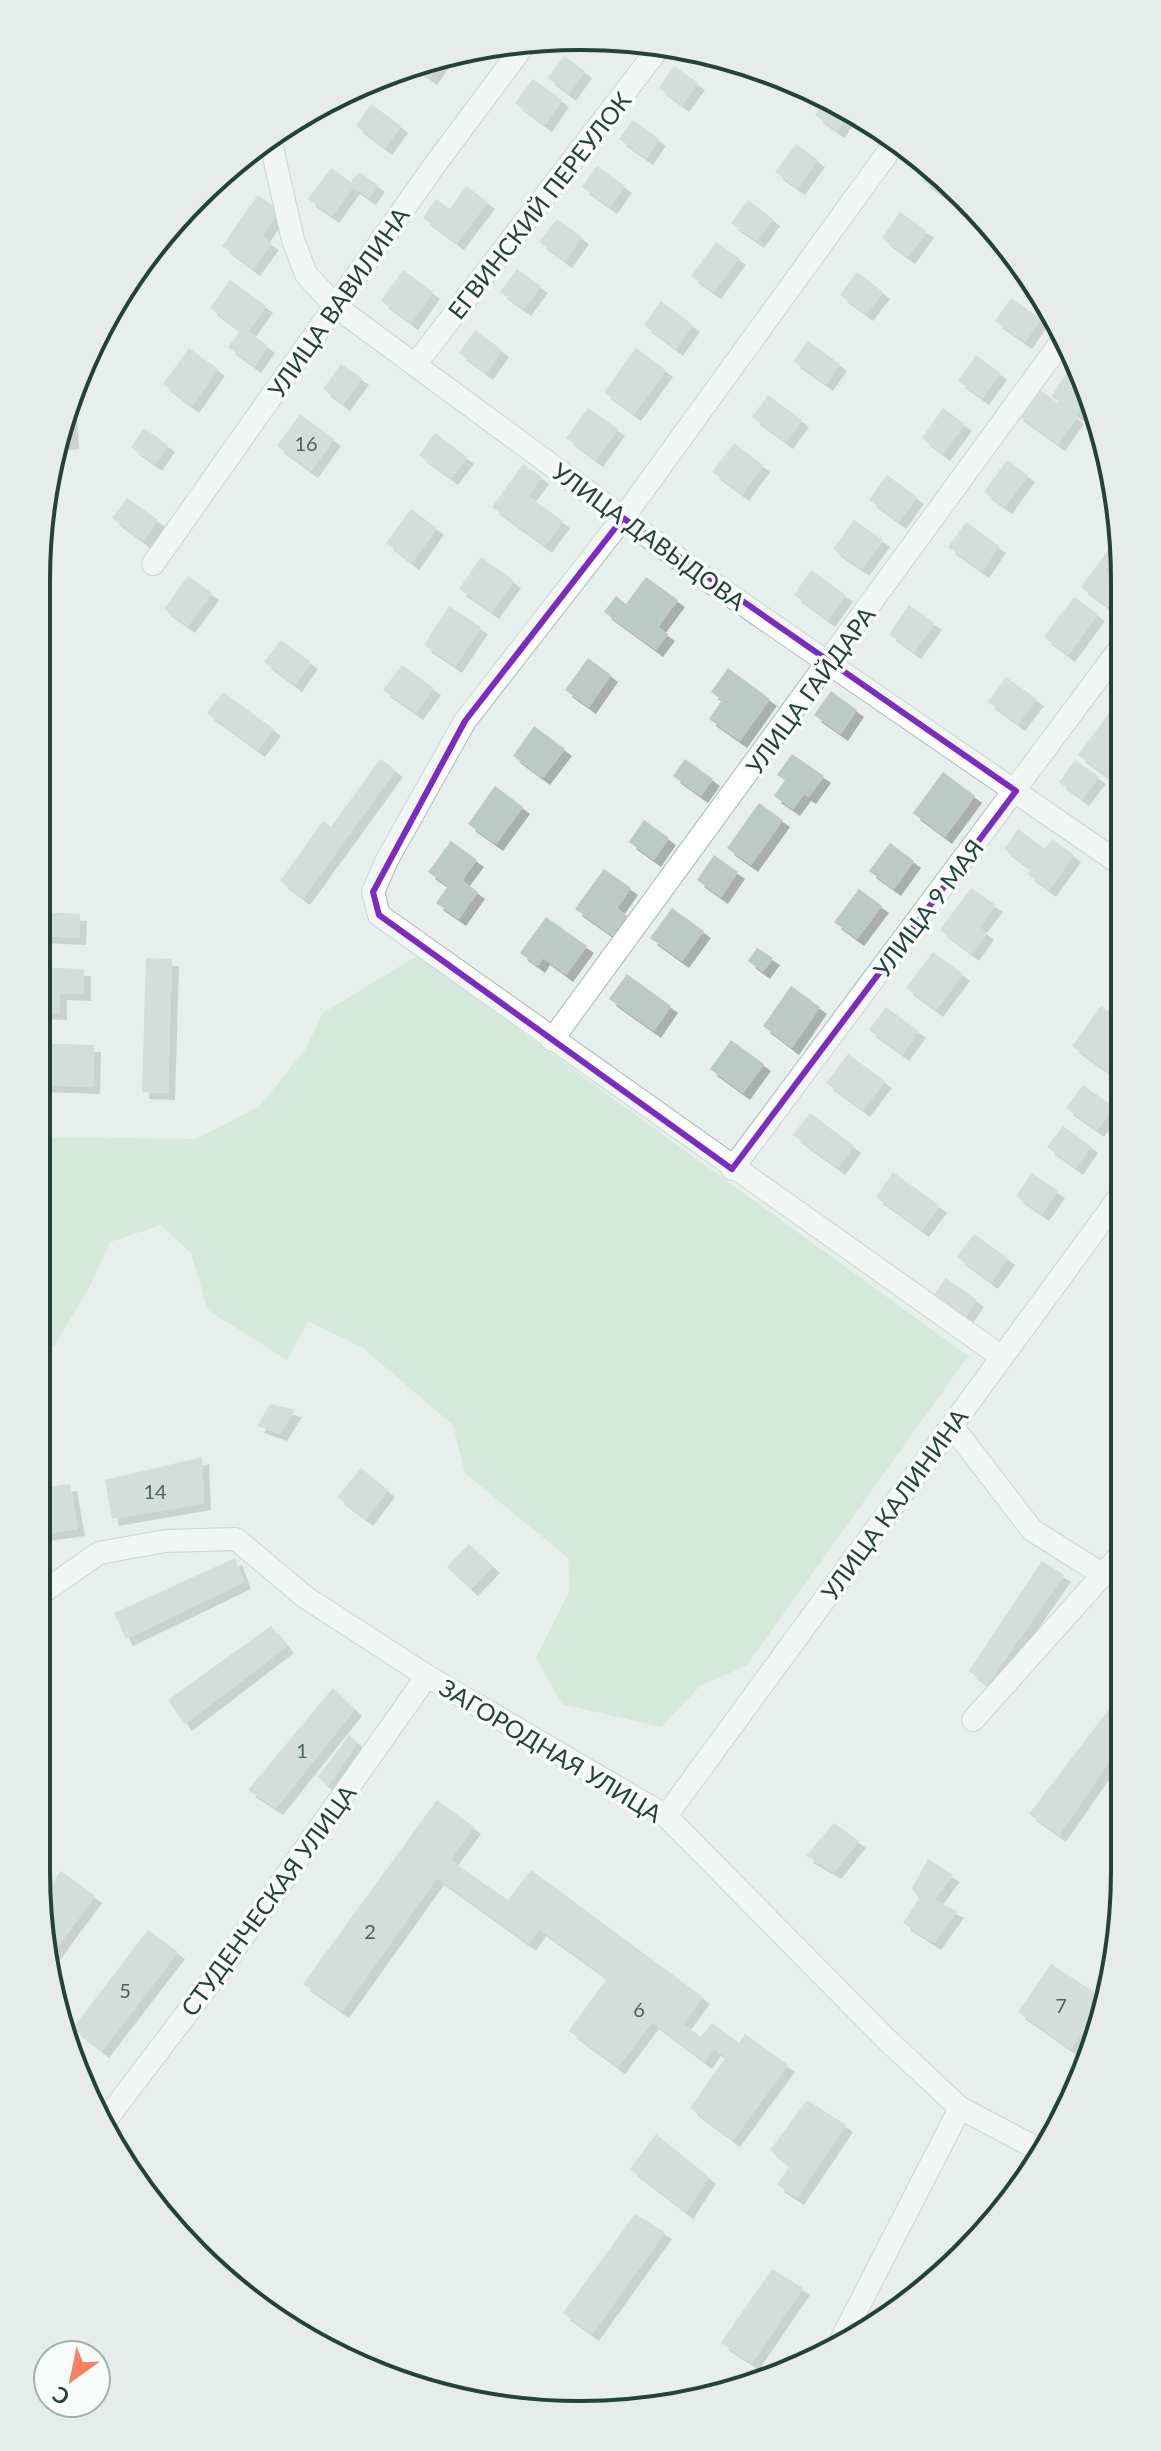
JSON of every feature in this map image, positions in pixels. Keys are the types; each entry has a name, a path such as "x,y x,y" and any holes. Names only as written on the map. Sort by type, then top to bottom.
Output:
{"street":[{"name":"УЛИЦА ВАВИЛИНА","path":"153,564 517,54"},
{"name":"ЕГВИНСКИЙ ПЕРЕУЛОК","path":"415,365 653,55"},
{"name":"УЛИЦА ДАВЫДОВА","path":"273,149 306,274 335,306 623,518 1111,857"},
{"path":"890,150 623,518 465,721 387,860 373,892 379,915 732,1169 1002,1357"},
{"name":"УЛИЦА ГАЙДАРА","path":"552,1040 1057,348"},
{"name":"УЛИЦА 9 МАЯ","path":"732,1169 1111,661"},
{"name":"УЛИЦА КАЛИНИНА","path":"666,1816 1111,1208"},
{"path":"952,1426 1032,1530 1102,1574"},
{"name":"ЗАГОРОДНАЯ УЛИЦА","path":"50,1587 99,1553 165,1541 236,1539 305,1597 427,1676 666,1816 885,2038 960,2108 1033,2146"},
{"path":"973,1720 1111,1565"},
{"name":"СТУДЕНЧЕСКАЯ УЛИЦА","path":"110,2115 219,1971 427,1676"},
{"path":"846,2330 960,2108"}],"highlighted area":[{"path":"623,518 1016,791 732,1169 379,915 373,892 465,721"}],"green space":[{"path":"417,956 968,1356 746,1666 701,1685 661,1727 562,1704 536,1658 570,1590 568,1558 465,1473 453,1425 363,1348 308,1321 287,1360 208,1310 191,1253 161,1225 110,1242 90,1286 54,1346 50,1347 50,1137 196,1139 259,1107 305,1050 323,1013"}],"building":[{"path":"564,56 585,71 569,94 548,78"},
{"path":"674,66 698,83 682,105 659,88"},
{"path":"533,79 562,100 545,125 515,103"},
{"path":"371,104 401,126 385,148 356,126"},
{"path":"820,108 845,120 837,131 815,115"},
{"path":"633,120 659,139 646,158 619,139"},
{"path":"796,144 818,160 798,188 775,172"},
{"path":"597,166 625,186 610,207 582,187"},
{"path":"331,168 351,182 359,172 378,185 369,198 353,187 332,216 308,199"},
{"path":"924,177 953,202 922,180"},
{"path":"466,186 488,202 457,243 423,218 436,199 450,209"},
{"path":"258,195 280,211 262,236 272,243 253,269 222,246"},
{"path":"748,200 773,219 757,241 731,223"},
{"path":"900,212 927,231 908,257 882,238"},
{"path":"557,219 582,237 565,261 539,242"},
{"path":"716,242 739,258 714,292 691,276"},
{"path":"517,269 541,286 524,309 500,292"},
{"path":"403,270 433,292 411,323 381,301"},
{"path":"857,272 883,292 866,314 840,295"},
{"path":"230,280 266,306 248,331 268,346 254,366 228,347 240,331 210,308"},
{"path":"1011,298 1041,319 1025,342 995,321"},
{"path":"661,301 693,325 676,349 644,325"},
{"path":"475,330 502,350 486,373 459,353"},
{"path":"808,341 840,364 826,384 793,361"},
{"path":"189,348 218,369 192,406 163,384"},
{"path":"636,348 666,370 634,414 604,392"},
{"path":"976,355 1000,373 982,398 958,381"},
{"path":"341,364 362,378 343,404 323,389"},
{"path":"1068,371 1082,408 1077,415 1051,396"},
{"path":"1036,387 1077,417 1058,444 1016,414"},
{"path":"768,395 802,420 786,442 752,417"},
{"path":"588,408 618,429 596,460 566,438"},
{"path":"943,408 965,424 943,454 922,438"},
{"path":"300,414 334,439 311,471 277,446"},
{"path":"144,428 168,445 155,464 131,447"},
{"path":"435,433 467,457 451,478 419,455"},
{"path":"734,443 763,465 742,494 712,472"},
{"path":"1007,460 1028,475 1005,507 984,492"},
{"path":"523,464 542,477 528,496 563,521 545,546 492,507"},
{"path":"887,475 917,497 899,522 869,500"},
{"path":"127,498 158,520 143,541 112,518"},
{"path":"411,509 437,528 412,563 386,543"},
{"path":"854,520 883,540 862,569 833,549"},
{"path":"966,522 999,546 982,571 948,547"},
{"path":"1110,547 1111,603 1108,607 1081,587"},
{"path":"481,557 514,581 492,612 459,589"},
{"path":"811,570 846,595 828,620 794,595"},
{"path":"188,576 212,593 188,626 164,609"},
{"path":"646,577 678,600 658,627 668,634 656,650 604,612 616,596 626,604"},
{"path":"1074,597 1098,614 1068,655 1044,637"},
{"path":"909,605 935,623 914,652 889,634"},
{"path":"449,606 481,627 455,666 424,645"},
{"path":"281,640 311,662 295,685 264,662"},
{"path":"588,658 611,675 589,707 565,690"},
{"path":"402,665 434,688 416,713 383,690"},
{"path":"728,668 770,699 740,741 709,719 722,700 711,692"},
{"path":"1006,677 1037,699 1018,724 988,702"},
{"path":"831,691 857,710 841,734 814,715"},
{"path":"223,692 274,729 258,750 207,713"},
{"path":"1111,710 1111,779 1078,755"},
{"path":"534,726 565,749 543,778 513,756"},
{"path":"792,754 824,776 809,797 804,794 793,809 774,796 785,780 777,775"},
{"path":"380,759 396,770 303,898 280,881 323,821 331,827"},
{"path":"685,759 713,779 701,796 673,776"},
{"path":"1075,760 1099,777 1082,799 1059,782"},
{"path":"943,772 975,796 945,837 913,813"},
{"path":"495,786 523,807 496,844 468,824"},
{"path":"759,803 783,820 751,865 727,848"},
{"path":"644,820 669,838 654,860 629,842"},
{"path":"1018,829 1045,849 1052,839 1074,855 1049,890 1027,874 1031,869 1004,849"},
{"path":"451,841 477,860 462,880 478,892 459,919 436,903 448,886 428,872"},
{"path":"890,843 914,861 894,889 869,871"},
{"path":"714,855 738,872 721,897 697,880"},
{"path":"604,869 631,888 617,908 627,916 613,936 575,909"},
{"path":"971,888 996,905 979,927 987,933 972,954 940,930"},
{"path":"859,889 882,906 857,939 834,922"},
{"path":"672,908 704,931 682,961 650,938"},
{"path":"50,913 80,914 79,938 50,937"},
{"path":"546,917 587,946 566,975 543,958 538,966 520,953"},
{"path":"757,948 773,958 763,972 748,961"},
{"path":"933,952 963,974 936,1010 906,988"},
{"path":"146,958 172,959 168,1093 142,1092"},
{"path":"50,968 84,969 84,994 60,993 60,1013 50,1013"},
{"path":"627,974 671,1006 654,1031 609,999"},
{"path":"791,986 820,1007 792,1048 763,1026"},
{"path":"1101,1006 1111,1013 1109,1073 1072,1046"},
{"path":"886,1007 919,1031 902,1054 869,1030"},
{"path":"731,1040 764,1064 743,1093 710,1069"},
{"path":"50,1043 94,1045 93,1087 50,1085"},
{"path":"848,1054 885,1081 863,1110 826,1083"},
{"path":"1083,1085 1111,1105 1111,1111 1097,1130 1066,1108"},
{"path":"810,1113 854,1146 838,1168 793,1135"},
{"path":"1063,1126 1091,1146 1076,1168 1047,1147"},
{"path":"893,1172 940,1206 922,1230 876,1197"},
{"path":"1032,1173 1058,1191 1042,1214 1016,1196"},
{"path":"974,1234 1008,1258 991,1282 957,1257"},
{"path":"946,1278 977,1300 963,1321 931,1298"},
{"path":"270,1404 295,1410 280,1434 257,1426"},
{"path":"202,1457 204,1503 112,1519 105,1480"},
{"path":"361,1468 388,1490 366,1519 337,1497"},
{"path":"70,1484 78,1529 50,1533 50,1487"},
{"path":"469,1544 493,1566 471,1589 447,1567"},
{"path":"235,1558 244,1582 126,1639 114,1613"},
{"path":"1042,1561 1064,1575 987,1685 969,1671"},
{"path":"271,1626 287,1646 185,1724 168,1700"},
{"path":"333,1688 355,1709 276,1808 248,1790"},
{"path":"1109,1709 1111,1759 1059,1835 1029,1814"},
{"path":"349,1735 358,1742 328,1786 318,1777"},
{"path":"437,1800 474,1827 450,1860 508,1900 531,1870 703,1997 683,2024 701,2037 712,2023 739,2043 745,2034 788,2065 733,2140 690,2108 726,2057 714,2049 705,2062 652,2022 618,2067 569,2031 607,1978 539,1929 529,1944 437,1878 342,2011 303,1984"},
{"path":"834,1823 859,1841 834,1872 806,1856"},
{"path":"928,1859 953,1875 934,1900 957,1911 934,1943 903,1923 919,1899 912,1888"},
{"path":"61,1871 95,1896 56,1949 51,1905 50,1886"},
{"path":"148,1930 178,1952 102,2051 74,2027"},
{"path":"1051,1964 1096,1993 1088,2024 1071,2049 1018,2012"},
{"path":"807,2100 846,2125 797,2198 777,2185 789,2167 770,2150"},
{"path":"656,2134 709,2177 686,2212 630,2169"},
{"path":"635,2214 665,2232 592,2334 563,2313"},
{"path":"772,2269 803,2288 752,2363 721,2343"}]}
